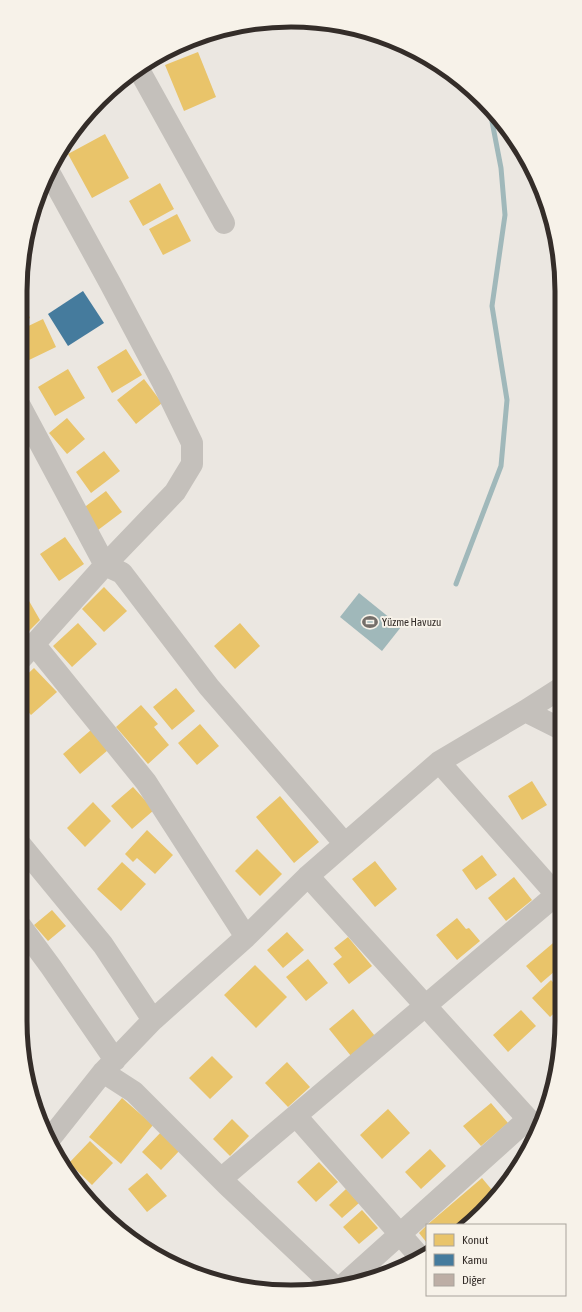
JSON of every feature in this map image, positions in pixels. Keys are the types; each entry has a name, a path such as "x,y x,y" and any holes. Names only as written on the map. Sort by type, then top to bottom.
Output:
{"street":[{"path":"141,73 224,223"},
{"path":"27,652 105,565 175,492 192,464 192,443 162,381 52,178"},
{"path":"27,419 105,565 122,573 209,687 345,844"},
{"path":"34,644 146,782 246,937"},
{"path":"53,1135 109,1066 153,1020 246,937 308,876 439,762 555,692"},
{"path":"525,711 555,726"},
{"path":"439,762 555,893"},
{"path":"27,853 103,945 153,1020"},
{"path":"308,876 533,1124 400,1234 351,1278"},
{"path":"221,1179 426,1005 555,901"},
{"path":"27,934 51,967 109,1066 221,1179 330,1282"},
{"path":"296,1116 417,1253"}],"water":[{"name":"Yüzme Havuzu","path":"359,593 401,627 382,651 340,617"}],"building: Konut":[{"path":"198,52 216,97 184,111 165,65"},
{"path":"105,134 129,178 92,198 68,154"},
{"path":"160,183 174,209 143,226 129,201"},
{"path":"177,214 191,241 163,255 149,229"},
{"path":"27,311 30,318 27,320"},
{"path":"43,319 56,347 27,361 27,327"},
{"path":"126,349 142,375 112,393 97,367"},
{"path":"68,369 85,398 55,416 38,387"},
{"path":"144,379 162,403 136,424 117,400"},
{"path":"67,418 85,439 67,454 49,433"},
{"path":"104,451 120,471 91,493 76,472"},
{"path":"106,491 122,512 98,530 82,509"},
{"path":"65,537 84,564 59,581 40,554"},
{"path":"104,587 127,611 104,632 82,609"},
{"path":"27,597 40,620 27,633"},
{"path":"78,623 97,644 72,667 53,646"},
{"path":"240,623 260,646 235,669 214,646"},
{"path":"34,668 57,692 31,715 27,711 27,674"},
{"path":"176,688 195,711 172,730 153,707"},
{"path":"141,705 158,724 154,727 169,745 148,764 116,727"},
{"path":"200,724 219,746 197,765 178,743"},
{"path":"91,730 108,750 80,774 63,754"},
{"path":"532,781 547,805 522,820 508,796"},
{"path":"133,787 154,810 132,829 111,806"},
{"path":"280,796 319,842 294,863 256,817"},
{"path":"93,802 111,821 85,847 67,828"},
{"path":"147,830 173,855 155,874 137,858 133,862 125,854"},
{"path":"257,849 282,874 260,896 235,871"},
{"path":"482,855 497,875 476,890 462,870"},
{"path":"375,861 397,889 375,907 352,879"},
{"path":"122,862 146,884 121,911 97,889"},
{"path":"514,877 532,900 506,921 488,898"},
{"path":"52,910 66,926 48,941 34,925"},
{"path":"457,918 466,929 469,928 480,941 457,960 436,935"},
{"path":"287,932 304,950 283,968 267,950"},
{"path":"348,937 372,966 349,984 333,964 342,957 334,948"},
{"path":"555,941 555,971 541,983 526,966"},
{"path":"308,959 328,983 306,1001 286,977"},
{"path":"255,965 287,997 256,1028 224,995"},
{"path":"551,980 555,984 555,1012 550,1017 532,998"},
{"path":"353,1009 375,1036 351,1056 329,1029"},
{"path":"521,1010 536,1026 508,1052 493,1035"},
{"path":"212,1056 233,1077 210,1099 189,1078"},
{"path":"287,1062 310,1087 288,1107 265,1083"},
{"path":"122,1098 153,1125 121,1164 89,1137"},
{"path":"491,1103 508,1123 481,1146 463,1126"},
{"path":"388,1109 410,1133 382,1159 360,1135"},
{"path":"232,1119 249,1136 230,1156 213,1139"},
{"path":"162,1131 181,1149 161,1170 142,1152"},
{"path":"90,1141 113,1163 92,1185 69,1163"},
{"path":"430,1149 446,1166 421,1189 405,1172"},
{"path":"319,1162 338,1182 316,1202 297,1182"},
{"path":"147,1173 167,1196 147,1212 128,1189"},
{"path":"482,1178 493,1191 478,1208 459,1224 428,1224"},
{"path":"346,1189 359,1203 342,1218 329,1205"},
{"path":"362,1210 378,1228 359,1244 343,1227"},
{"path":"426,1226 426,1242 419,1233"}],"building: Kamu":[{"path":"83,291 104,323 68,346 48,314"}],"waterway":[{"path":"456,584 501,466 507,400 492,306 505,215 501,168 492,120"}],"place":[{"name":"Yüzme Havuzu","path":"370,622"}]}
